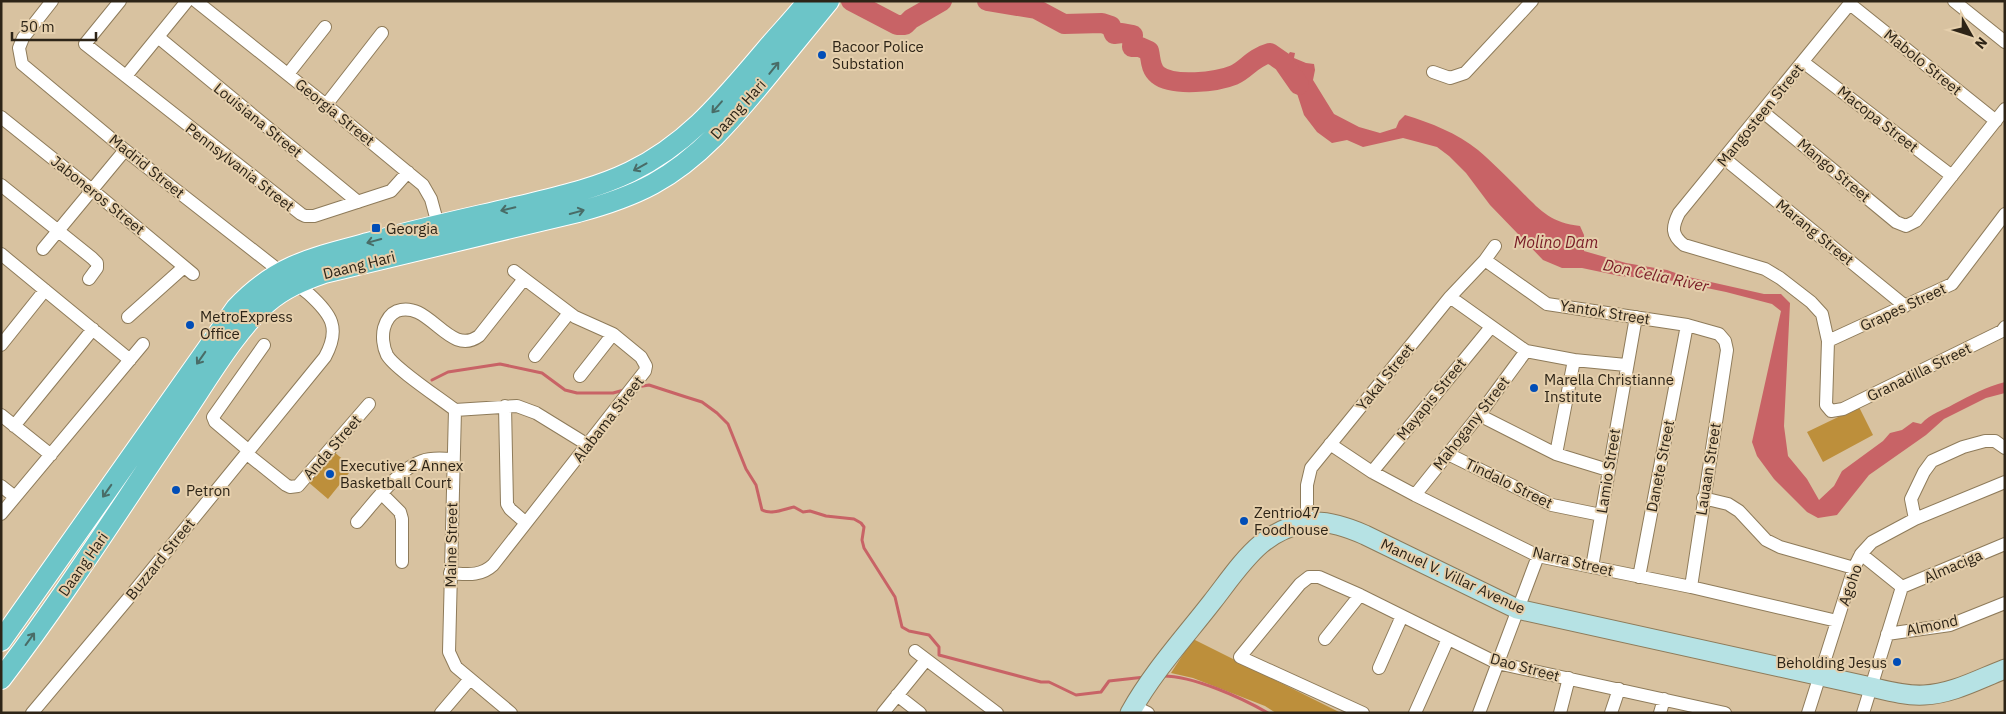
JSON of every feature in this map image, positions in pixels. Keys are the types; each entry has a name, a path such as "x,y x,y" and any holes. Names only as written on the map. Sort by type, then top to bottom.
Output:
{"main road":[{"name":"Daang Hari","path":"1,678 100,542 143,457 236,308 249,294 280,272 314,257 573,193 618,178 650,162 691,133 815,5"},
{"name":"Daang Hari","path":"1,641 250,321 268,302 296,284 324,273 578,212 610,203 635,193 661,179 694,155 716,135 745,103 815,5"}],"street":[{"name":"Madrid Street","path":"52,1 24,38 19,48 22,64 125,150 296,284"},
{"name":"Pennsylvania Street","path":"120,1 85,44 304,216 314,216 391,191 408,172"},
{"path":"126,76 187,1"},
{"name":"Georgia Street","path":"196,1 408,172 427,191 431,199 443,244"},
{"path":"1433,72 1450,78 1465,73 1532,1"},
{"path":"1954,1 2005,42"},
{"name":"Mangosteen Street","path":"1828,342 1822,314 1811,302 1780,278 1765,269 1684,244 1677,240 1673,231 1674,223 1679,213 1851,3"},
{"name":"Mabolo Street","path":"1851,3 1996,121"},
{"path":"288,74 325,27"},
{"path":"326,104 382,33"},
{"name":"Louisiana Street","path":"158,37 358,202"},
{"name":"Macopa Street","path":"1804,62 1952,176"},
{"path":"1952,176 2005,109"},
{"name":"Mango Street","path":"1763,112 1896,222 1906,226 1916,221 1952,176"},
{"name":"Jaboneros Street","path":"1,117 188,270 128,317"},
{"path":"43,249 125,150"},
{"name":"Marang Street","path":"1724,158 1904,306"},
{"path":"1,185 96,263 97,268 90,279"},
{"name":"Grapes Street","path":"1828,342 1952,284 2004,215"},
{"name":"Yakal Street","path":"1307,522 1307,485 1311,468 1450,297 1485,260 1495,246"},
{"path":"1,254 130,360"},
{"name":"Yantok Street","path":"1485,260 1547,304 1687,325 1719,334 1725,341 1727,350"},
{"name":"Alabama Street","path":"450,573 476,574 488,569 620,405 643,375 646,366 644,361 613,334 569,313 514,271"},
{"path":"524,279 473,340 456,339 426,316 417,312 397,311 389,316 383,332 387,354 398,366 455,410 505,406 526,408 588,444"},
{"name":"Buzzard Street","path":"32,713 127,600 325,357 332,341 332,321 328,313 296,284"},
{"path":"1,345 45,290"},
{"path":"1450,297 1526,351 1574,360 1626,365"},
{"path":"536,356 569,313"},
{"name":"Lamio Street","path":"1592,567 1626,365 1636,317"},
{"name":"Danete Street","path":"1639,577 1687,325"},
{"name":"Mayapis Street","path":"1372,472 1491,327"},
{"path":"14,426 93,329"},
{"name":"Granadilla Street","path":"1828,342 1826,405 1831,411 1843,409 2004,330"},
{"path":"580,376 613,334"},
{"path":"1,514 143,344"},
{"path":"247,451 215,422 213,417 264,345"},
{"name":"Lauaan Street","path":"1691,587 1703,498 1727,350"},
{"name":"Mahogany Street","path":"1415,495 1479,415 1526,351"},
{"path":"1556,454 1574,360"},
{"name":"Anda Street","path":"247,451 286,485 290,487 298,486 369,404"},
{"path":"505,406 507,504 526,523"},
{"name":"Maine Street","path":"455,410 449,652 456,667 511,713"},
{"path":"1,415 50,455"},
{"path":"1479,415 1556,454 1608,470"},
{"path":"1915,518 1911,499 1924,472 1932,461 1963,447 1985,441 1995,441 2005,448"},
{"name":"Narra Street","path":"1330,444 1372,472 1538,556 1691,587 1837,621"},
{"name":"Tindalo Street","path":"1448,454 1552,506 1601,515"},
{"path":"357,522 382,494 414,465 432,459 453,459"},
{"name":"Agoho","path":"1808,713 1854,568 1861,554 1872,542 1915,518 2005,482"},
{"path":"1,486 16,497"},
{"path":"382,494 400,512 402,519 402,562"},
{"path":"1703,498 1728,504 1739,511 1766,540 1780,547 1854,568"},
{"name":"Manuel V. Villar Avenue","path":"1138,706 1160,668 1249,556 1274,534 1307,522 1324,522 1344,526 1516,609 1904,694 1924,695 1945,692 2005,669"},
{"name":"Almaciga","path":"1902,587 2005,544"},
{"path":"1861,554 1902,587 1863,713"},
{"path":"1479,713 1516,609 1538,556"},
{"name":"Dao Street","path":"1363,713 1240,656 1300,584 1309,577 1319,577 1360,595 1497,663 1725,713"},
{"path":"1325,639 1360,595"},
{"name":"Almond","path":"1887,634 1950,625 2005,603"},
{"path":"1379,668 1402,616"},
{"path":"1415,713 1448,639"},
{"path":"914,651 997,713"},
{"path":"883,713 926,660"},
{"path":"1560,713 1569,678"},
{"path":"441,713 470,679"},
{"path":"1611,713 1619,689"},
{"path":"897,695 920,713"},
{"path":"1660,713 1664,699"}],"shaded area":[{"path":"1859,407 1873,435 1823,462 1807,432"},
{"name":"Executive 2 Annex Basketball Court","path":"333,451 353,468 328,499 307,481"},
{"path":"1193,639 1341,713 1276,713 1265,706 1193,678 1171,673"}],"water":[{"name":"Molino Dam","path":"1290,52 1295,53 1294,58 1314,64 1313,80 1334,114 1359,127 1380,133 1396,128 1399,121 1405,115 1453,134 1478,150 1531,202 1545,213 1560,222 1580,226 1584,235 1584,251 1626,263 1667,270 1684,276 1764,294 1781,294 1790,303 1784,426 1788,456 1807,479 1819,500 1834,486 1842,471 1883,441 1890,433 1902,430 1913,422 1921,424 1933,415 1991,386 2005,382 2005,393 1986,398 1944,419 1926,435 1869,475 1837,515 1818,518 1807,512 1774,479 1757,456 1752,442 1781,311 1772,304 1726,292 1663,279 1620,276 1582,268 1562,268 1543,260 1490,205 1466,173 1437,147 1403,138 1363,147 1347,140 1332,143 1317,132 1304,115 1292,78 1283,70 1283,62"}],"waterway":[{"name":"Don Celia River","path":"851,1 897,25 905,25 911,19 942,1"},
{"name":"Don Celia River","path":"987,1 1036,9 1064,24 1102,23 1111,26 1114,34 1133,35 1132,47 1140,47 1149,51 1154,70 1165,79 1195,82 1226,78 1239,73 1259,58 1270,53 1283,62 1299,85"},
{"path":"432,380 448,372 500,364 542,373 565,390 577,393 613,393 624,390"},
{"path":"637,387 649,385 702,402 717,413 728,424 746,469 756,485 762,510 774,512 794,507 803,512 810,511 826,516 854,519 861,523 864,527 862,540 864,548 895,597 902,627 909,631 929,635 939,647 939,655 1041,682 1049,682 1076,695 1101,692 1109,681 1145,677"},
{"path":"1161,676 1202,683 1231,694 1268,713"}],"place":[{"name":"Bacoor Police Substation","path":"822,55"},
{"name":"Georgia","path":"376,228"},
{"name":"MetroExpress Office","path":"190,325"},
{"name":"Marella Christianne Institute","path":"1534,388"},
{"name":"Executive 2 Annex Basketball Court","path":"330,474"},
{"name":"Petron","path":"176,490"},
{"name":"Zentrio47 Foodhouse","path":"1244,521"},
{"name":"Beholding Jesus","path":"1897,662"}]}
